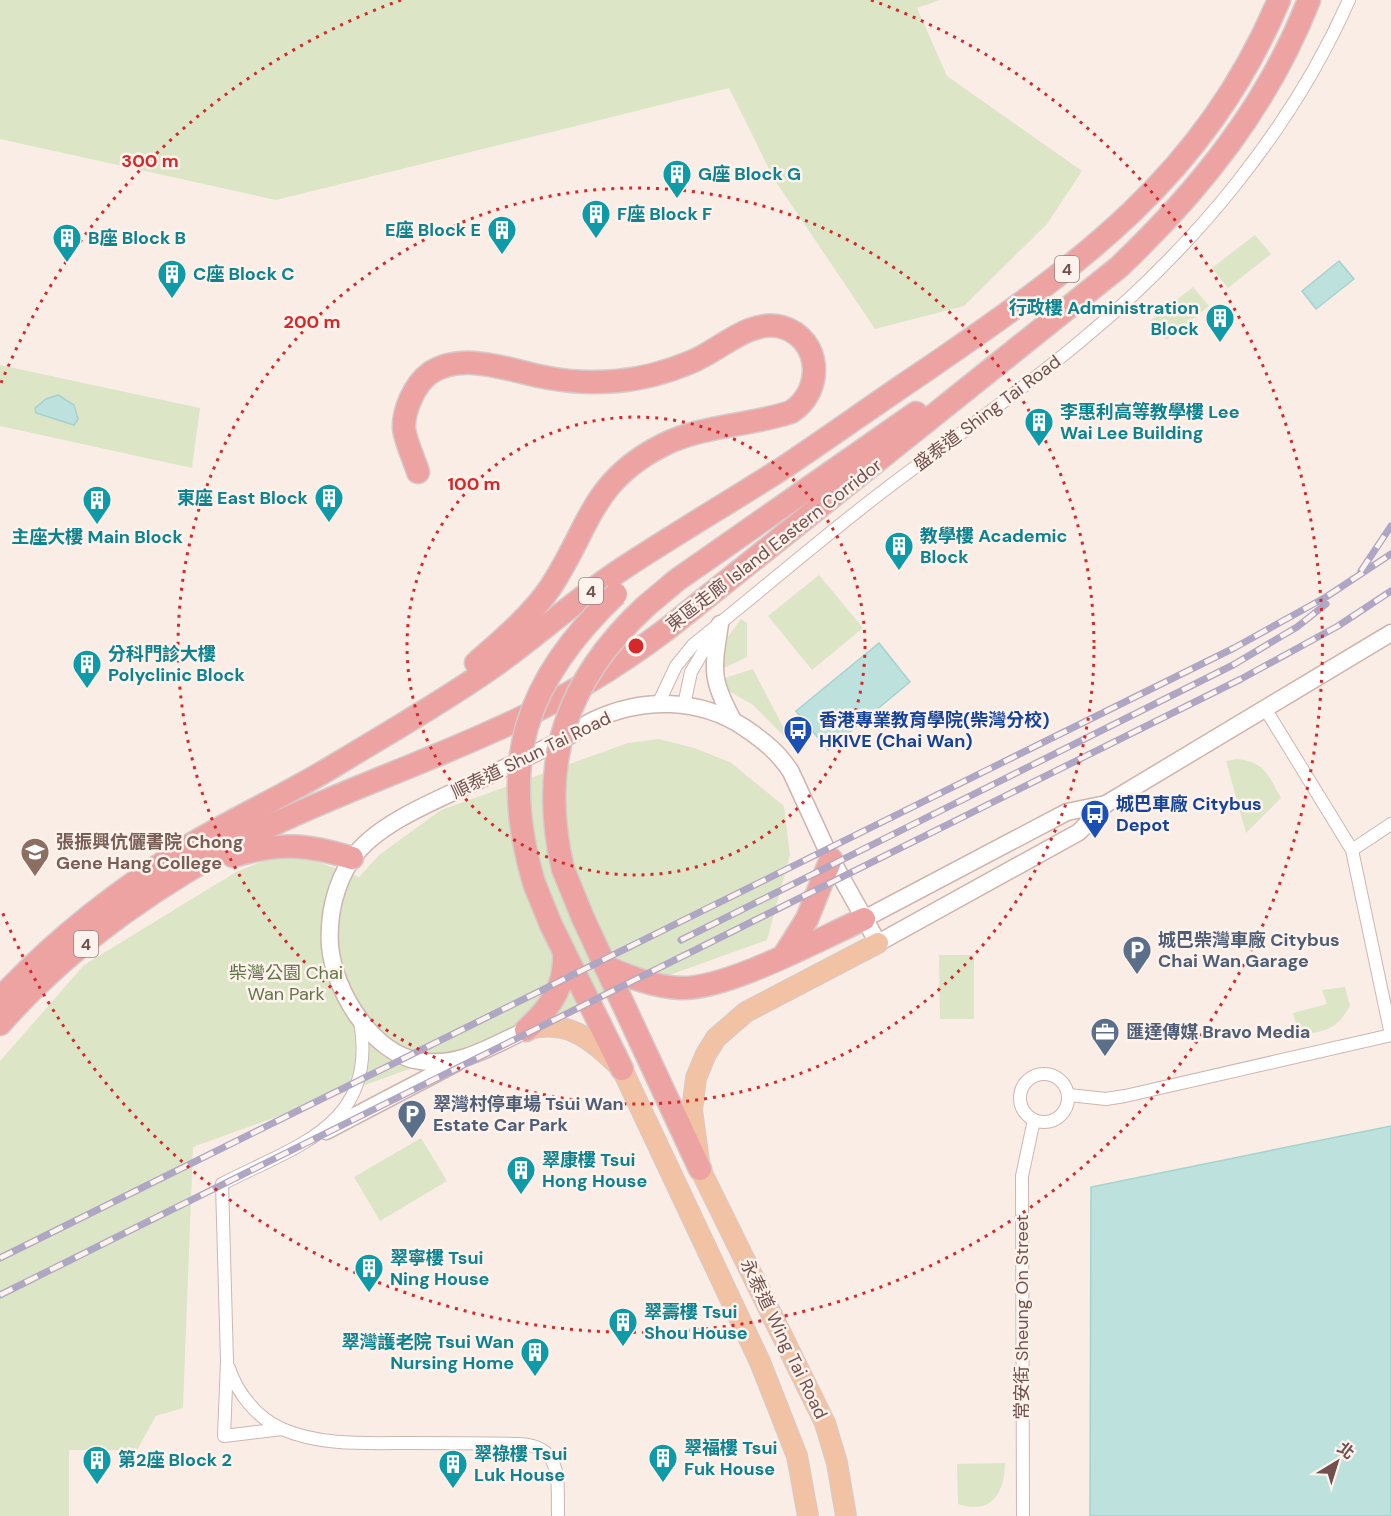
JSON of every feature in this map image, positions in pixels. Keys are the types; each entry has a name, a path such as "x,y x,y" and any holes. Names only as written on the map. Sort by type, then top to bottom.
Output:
{"highway":[{"name":"4","path":"0,999 64,938 150,872 193,844 298,787 493,667 621,570 783,468 1044,287 1116,229 1179,164 1218,112 1259,44 1279,0"},
{"name":"東區走廊 Island Eastern Corridor","path":"0,1024 33,989 106,927 181,876 268,826 497,730 607,671 668,629 1119,267 1200,184 1235,138 1263,95 1309,0"},
{"path":"404,723 474,666 538,603 565,564 594,506 621,473 644,456 675,440 783,415 796,408 812,388 813,357 804,342 796,335 780,327 765,326 751,329 692,362 658,374 626,380 568,381 477,364 447,365 422,380 408,410 404,429 418,472"},
{"path":"700,1169 606,968 563,869 553,806 553,784 560,738 571,705 588,673 615,636 677,580 1029,338"},
{"path":"622,1069 534,883 521,830 518,794 520,758 528,722 542,688 561,654 586,624 616,594 783,468"},
{"path":"181,876 222,859 277,845 310,846 352,858"},
{"path":"785,954 807,919 831,859"},
{"path":"606,968 655,985 682,988 717,983 864,919"},
{"path":"526,1030 547,1010 560,987 565,966 564,950"}],"main road":[{"name":"永泰道 Wing Tai Road","path":"846,1516 837,1463 825,1423 700,1169 692,1110 700,1067 716,1038 746,1012 878,943"},
{"path":"526,1030 549,1025 582,1035 622,1069"},
{"name":"永泰道 Wing Tai Road","path":"622,1069 760,1362 797,1456 808,1516"},
{"path":"794,1516 797,1456"}],"street":[{"name":"盛泰道 Shing Tai Road","path":"658,704 676,666 693,645 876,497 1084,339 1168,261 1238,182 1286,113 1333,37 1349,0"},
{"name":"盛泰道 Shing Tai Road","path":"684,705 692,672 720,624"},
{"path":"720,624 714,679 733,720"},
{"path":"878,943 1078,832 1106,804 1391,633"},
{"name":"順泰道 Shun Tai Road","path":"462,1060 420,1061 401,1056 378,1040 360,1019 337,973 330,948 330,918 336,893 352,858 366,844 410,814 567,738 594,720 638,705 684,705 733,720 759,737 786,764 831,859 878,943"},
{"path":"1069,1095 1106,1099 1125,1096 1391,1035 1352,850 1266,710"},
{"path":"864,919 1067,812 1106,804"},
{"path":"1352,850 1391,825"},
{"path":"326,1131 350,1101 361,1075 364,1043 360,1019"},
{"path":"526,1030 462,1060 222,1185 227,1361 224,1436 282,1429 352,1443 530,1444 548,1454 557,1472 558,1516"},
{"path":"1041,1074 1056,1076 1062,1081 1069,1095 1065,1112 1051,1122 1034,1120 1022,1110 1020,1102 1022,1086 1027,1080 1041,1074"},
{"name":"常安街 Sheung On Street","path":"1023,1516 1022,1176 1034,1120"},
{"path":"227,1361 239,1390 255,1408 282,1429"},
{"path":"243,1433 251,1431 257,1425 258,1416 255,1408"}],"green space":[{"path":"0,0 940,0 917,8 947,76 1082,171 1047,224 964,306 875,329 774,179 729,88 276,200 0,139"},
{"path":"1255,235 1271,254 1228,288 1212,268"},
{"path":"1193,287 1209,306 1166,340 1150,321"},
{"path":"0,365 200,408 192,468 0,426"},
{"path":"819,575 863,628 812,670 768,616"},
{"path":"741,619 747,623 747,657 722,669 724,642"},
{"path":"753,669 792,744 753,705 727,690 725,678"},
{"name":"柴灣公園 Chai Wan Park","path":"659,739 694,748 730,762 784,806 790,855 767,940 193,1147 183,1408 156,1416 137,1450 69,1450 69,1516 0,1516 0,1061 84,965 236,872 288,851 359,877 379,855 441,810 628,743"},
{"path":"1237,759 1254,763 1265,771 1281,798 1246,833 1226,761"},
{"path":"939,955 974,955 974,1019 940,1019"},
{"path":"1345,987 1350,1006 1340,1020 1330,1028 1300,1036 1293,1013 1327,1004 1322,990"},
{"path":"421,1138 447,1181 380,1221 354,1177"},
{"path":"1005,1463 1002,1483 994,1499 980,1507 958,1504 957,1464"}],"water":[{"path":"1339,261 1354,279 1316,309 1302,291"},
{"path":"58,395 74,405 78,419 74,425 36,413 35,408 46,399"},
{"path":"879,643 910,682 828,750 796,711"},
{"path":"1391,1126 1391,1516 1090,1516 1091,1187"}],"railway":[{"path":"1361,571 1391,526"},
{"path":"0,1258 1234,648 1326,597 1391,554"},
{"path":"0,1295 1241,679 1338,626 1391,591"},
{"path":"681,940 1233,665 1297,627 1326,604"}],"place":[{"name":"G座 Block G","path":"677,200"},
{"name":"F座 Block F","path":"596,240"},
{"name":"E座 Block E","path":"502,256"},
{"name":"B座 Block B","path":"67,264"},
{"name":"C座 Block C","path":"172,300"},
{"name":"行政樓 Administration Block","path":"1220,344"},
{"name":"李惠利高等教學樓 Lee Wai Lee Building","path":"1039,448"},
{"name":"東座 East Block","path":"329,524"},
{"name":"主座大樓 Main Block","path":"97,526"},
{"name":"教學樓 Academic Block","path":"899,572"},
{"name":"分科門診大樓 Polyclinic Block","path":"87,690"},
{"name":"香港專業教育學院(柴灣分校) HKIVE (Chai Wan)","path":"798,756"},
{"name":"城巴車廠 Citybus Depot","path":"1095,840"},
{"name":"張振興伉儷書院 Chong Gene Hang College","path":"35,878"},
{"name":"城巴柴灣車廠 Citybus Chai Wan Garage","path":"1137,976"},
{"name":"匯達傳媒 Bravo Media","path":"1105,1058"},
{"name":"翠灣村停車場 Tsui Wan Estate Car Park","path":"412,1140"},
{"name":"翠康樓 Tsui Hong House","path":"521,1196"},
{"name":"翠寧樓 Tsui Ning House","path":"369,1294"},
{"name":"翠壽樓 Tsui Shou House","path":"623,1348"},
{"name":"翠灣護老院 Tsui Wan Nursing Home","path":"535,1378"},
{"name":"翠福樓 Tsui Fuk House","path":"663,1484"},
{"name":"第2座 Block 2","path":"97,1486"},
{"name":"翠祿樓 Tsui Luk House","path":"453,1490"}]}
